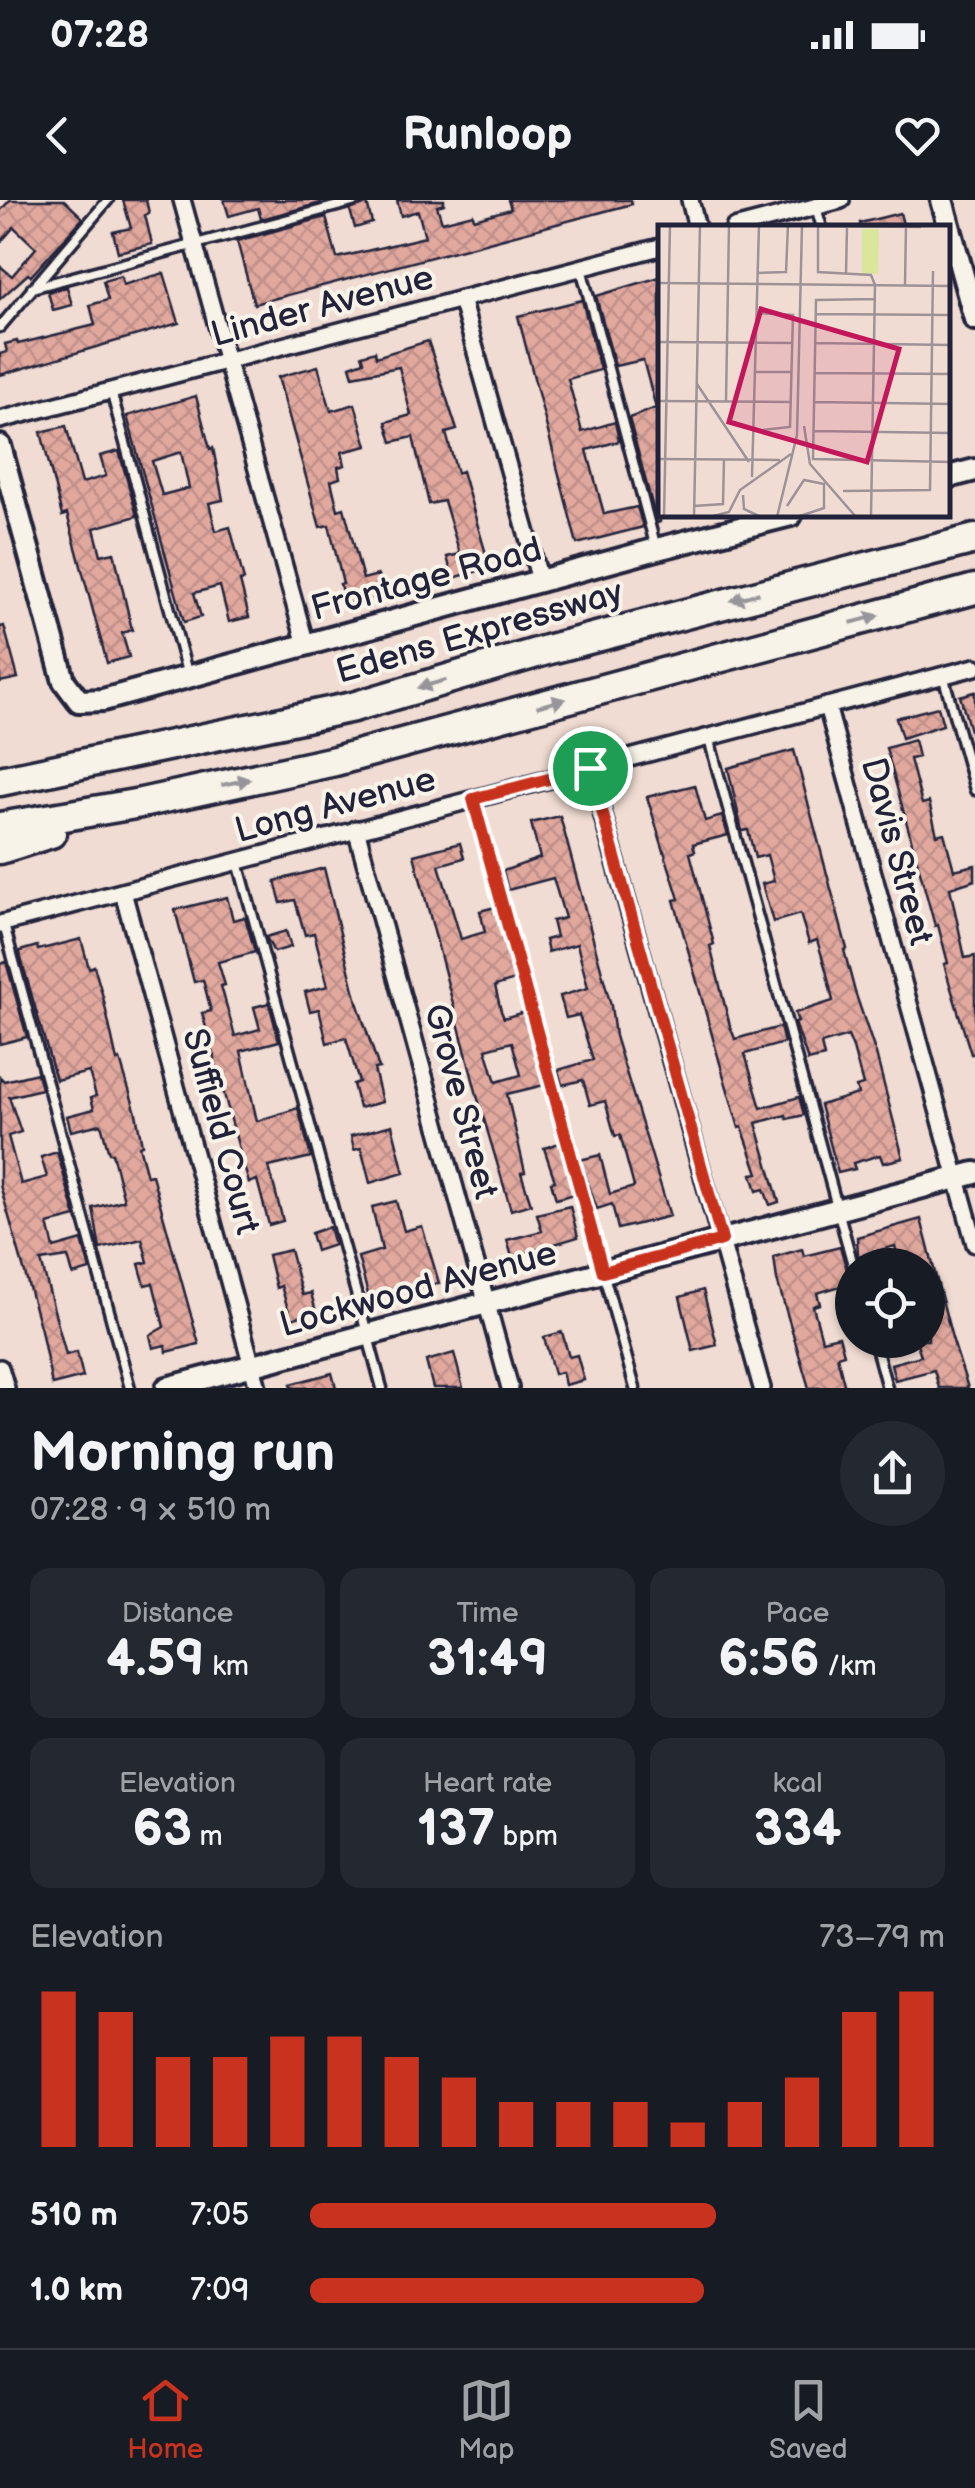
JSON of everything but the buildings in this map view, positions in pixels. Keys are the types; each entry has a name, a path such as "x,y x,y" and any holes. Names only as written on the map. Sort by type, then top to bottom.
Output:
{"highway":[{"name":"Edens Expressway","path":"0,781 353,707 588,639 975,539"},
{"path":"0,827 141,803 335,761 975,589"},
{"path":"0,765 101,759"},
{"path":"0,850 141,803"}],"street":[{"path":"182,200 306,645"},
{"path":"690,200 696,225"},
{"path":"745,225 842,200"},
{"path":"942,200 949,225"},
{"path":"950,229 975,320"},
{"name":"Linder Avenue","path":"0,420 658,248"},
{"path":"461,299 540,580"},
{"name":"Frontage Road","path":"0,446 64,680 79,701 103,700 774,518"},
{"path":"950,476 975,470"},
{"name":"Long Avenue","path":"2,924 975,667"},
{"name":"Davis Street","path":"827,706 966,1175 975,1244"},
{"path":"590,768 762,1388"},
{"name":"Grove Street","path":"356,830 510,1388"},
{"name":"Suffield Court","path":"122,892 258,1388"},
{"name":"Lockwood Avenue","path":"167,1388 966,1175"},
{"path":"0,1368 6,1388"}],"lane":[{"path":"0,327 108,200"},
{"path":"32,288 360,200"},
{"path":"816,206 821,225"},
{"path":"580,268 656,548"},
{"path":"111,390 189,677"},
{"path":"944,676 975,790"},
{"path":"708,737 848,1248"},
{"path":"473,799 635,1388"},
{"path":"238,861 382,1388"},
{"path":"2,924 130,1388"},
{"path":"879,1358 887,1388"}],"route":[{"path":"590,768 722,1240 603,1272 473,799 590,768"}]}
